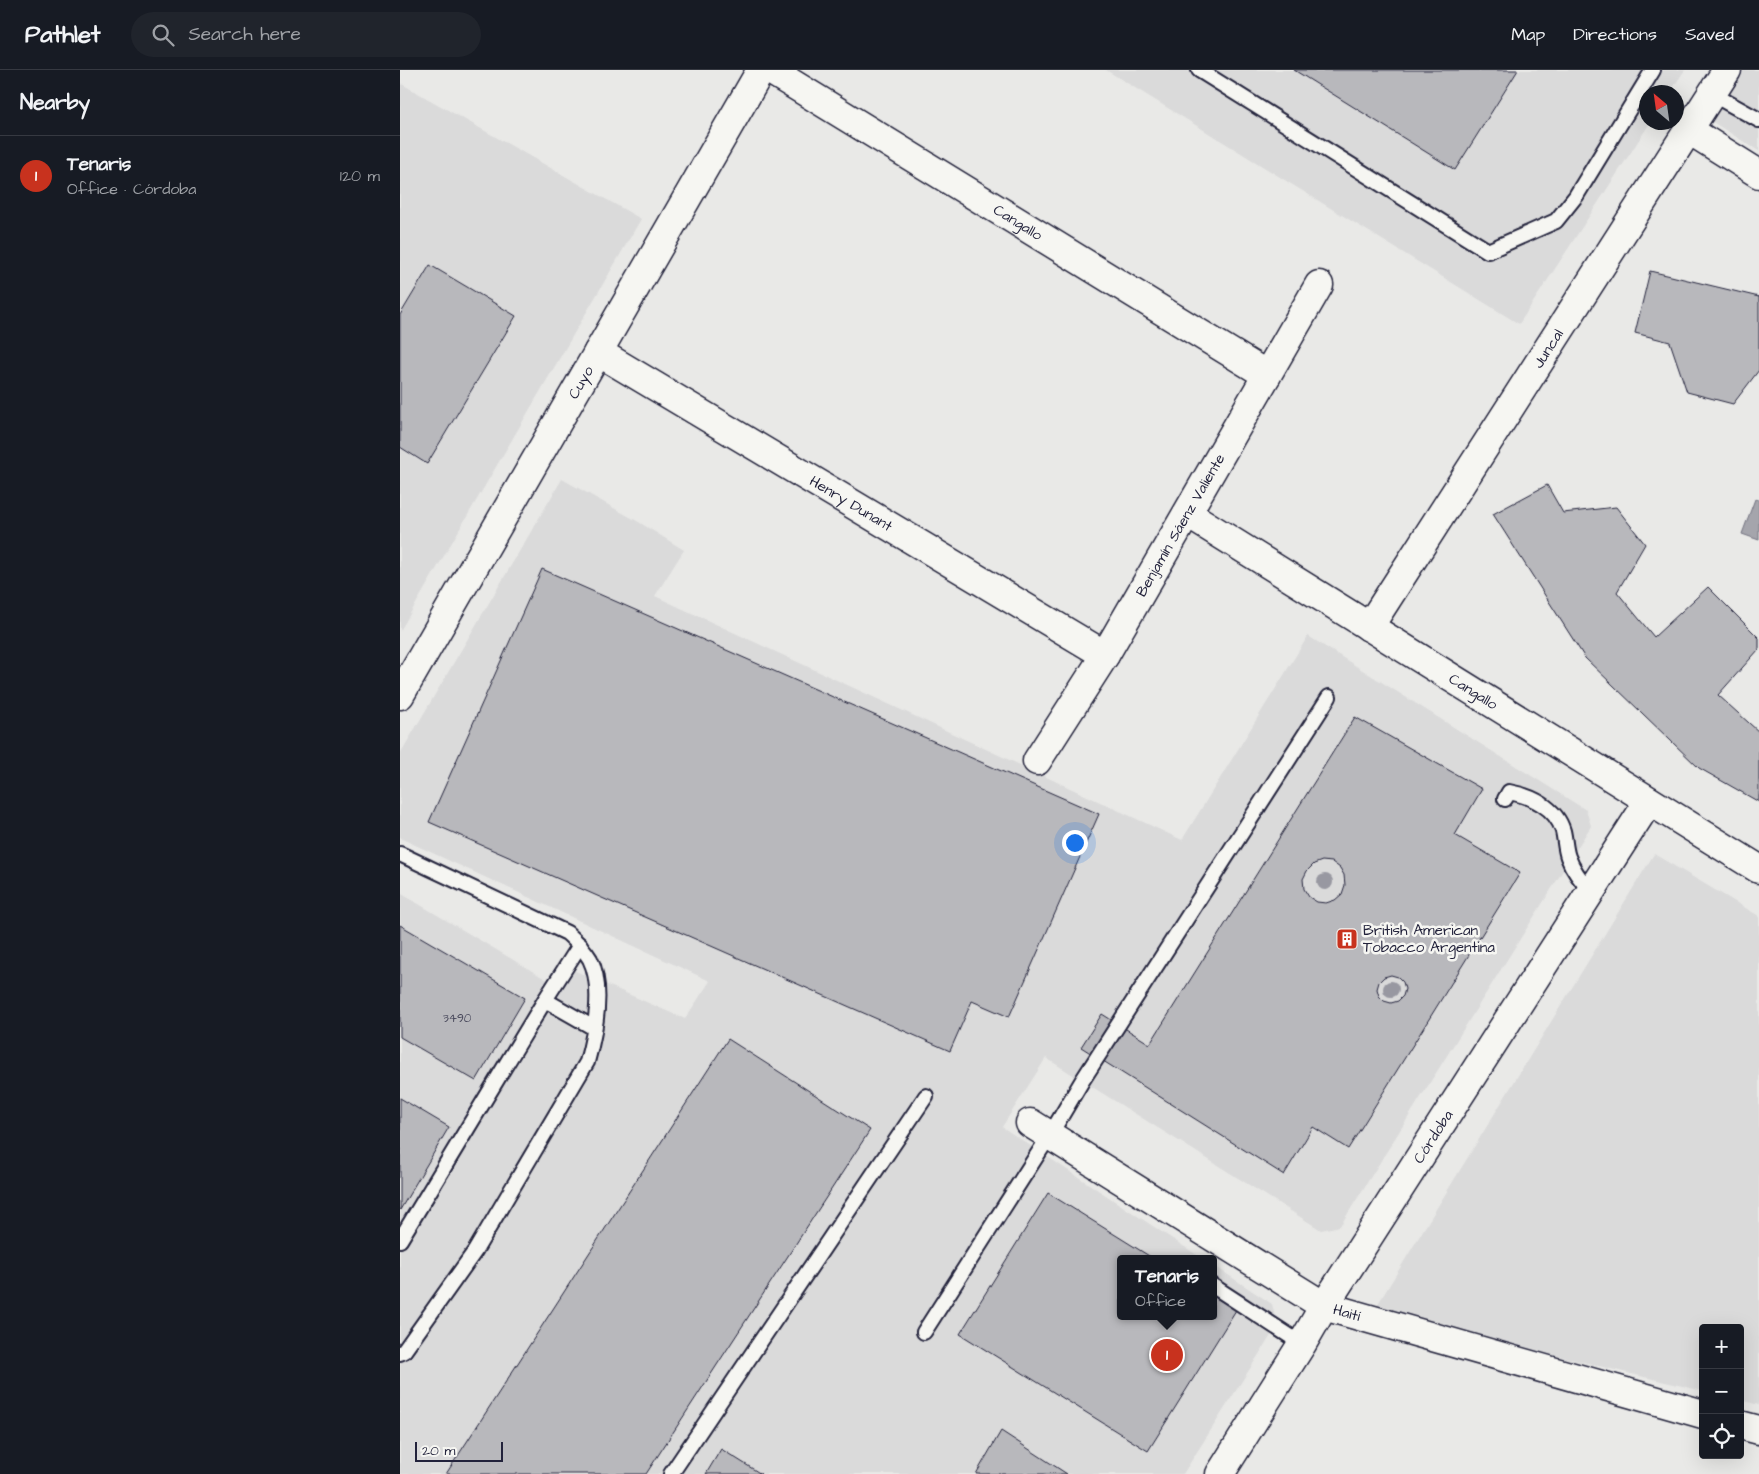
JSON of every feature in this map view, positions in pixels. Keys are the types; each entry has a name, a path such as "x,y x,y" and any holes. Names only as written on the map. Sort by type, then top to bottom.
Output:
{"street":[{"name":"Cuyo","path":"400,695 761,70"},
{"name":"Cangallo","path":"770,70 1267,375"},
{"name":"Juncal","path":"1370,627 1727,70"},
{"path":"1689,130 1759,174"},
{"name":"Benjamín Sáenz Valiente","path":"1037,761 1105,655 1319,285"},
{"name":"Henry Dunant","path":"598,352 1105,655"},
{"name":"Cangallo","path":"1188,514 1759,869"},
{"name":"Córdoba","path":"1220,1474 1324,1306 1649,801"},
{"name":"Haití","path":"1040,1129 1324,1306 1699,1413"},
{"path":"1744,1426 1759,1430"}],"lane":[{"path":"1199,70 1488,251 1556,221 1576,196 1653,70"},
{"path":"1712,94 1759,120"},
{"path":"924,1332 1040,1129 1082,1081 1328,697"},
{"path":"1505,799 1509,792 1525,795 1544,805 1562,829 1567,854 1573,869 1591,892"},
{"path":"400,854 567,933 580,945 590,960 597,981 594,1028 587,1062 475,1251 404,1351 400,1353"},
{"path":"400,1240 580,945"},
{"path":"545,1000 594,1028"},
{"path":"671,1474 926,1096"},
{"path":"1217,1289 1302,1344"}],"shaded area":[{"path":"1106,70 1685,70 1675,85 1639,85 1639,130 1645,130 1519,324"},
{"path":"1744,70 1759,70 1759,151 1711,121"},
{"path":"400,83 641,219 400,631"},
{"path":"562,479 684,550 655,596 1182,840 1308,636 1586,810 1591,826 1340,1226 1321,1230 1046,1058 1002,1127 1197,1255 1117,1255 1117,1320 1217,1320 1217,1268 1272,1304 1277,1326 1183,1474 400,1474 400,893 554,984 564,966 685,1019 710,981 400,838 400,754"},
{"path":"1755,499 1759,500 1759,540 1742,534"},
{"path":"1654,854 1759,916 1759,1405 1744,1401 1744,1324 1699,1324 1699,1390 1373,1312"}],"building":[{"path":"1294,70 1518,70 1455,170"},
{"path":"430,265 516,316 427,464 400,447 400,315"},
{"path":"1650,271 1759,297 1759,370 1733,404 1687,392 1670,342 1635,333"},
{"path":"1547,485 1563,513 1616,507 1645,544 1617,592 1654,637 1708,587 1759,638 1759,649 1718,695 1759,732 1759,802 1699,768 1585,658 1493,514"},
{"path":"542,569 1099,814 1009,1017 972,1001 950,1051 429,822"},
{"name":"British American Tobacco Argentina","path":"1355,717 1482,789 1455,835 1520,873 1348,1149 1313,1127 1284,1175 1081,1047 1102,1014 1150,1044","holes":["1322,861 1332,862 1340,868 1344,875 1345,885 1342,894 1335,900 1326,903 1317,902 1309,897 1304,889 1303,879 1307,871 1314,864","1391,975 1398,977 1403,982 1405,989 1403,996 1398,1001 1391,1003 1384,1001 1379,996 1377,989 1379,982 1384,977"]},
{"path":"400,925 525,998 476,1081 400,1037"},
{"path":"728,1039 870,1130 646,1474 446,1474"},
{"path":"400,1098 449,1127 400,1210"},
{"path":"1048,1193 1148,1255 1117,1255 1117,1320 1217,1320 1217,1298 1236,1310 1148,1451 960,1334"},
{"path":"1001,1431 1067,1474 976,1474"},
{"path":"721,1449 761,1474 706,1474"}],"place":[{"name":"British American Tobacco Argentina","path":"1347,939"},
{"name":"Tenaris","path":"1167,1355"}]}
